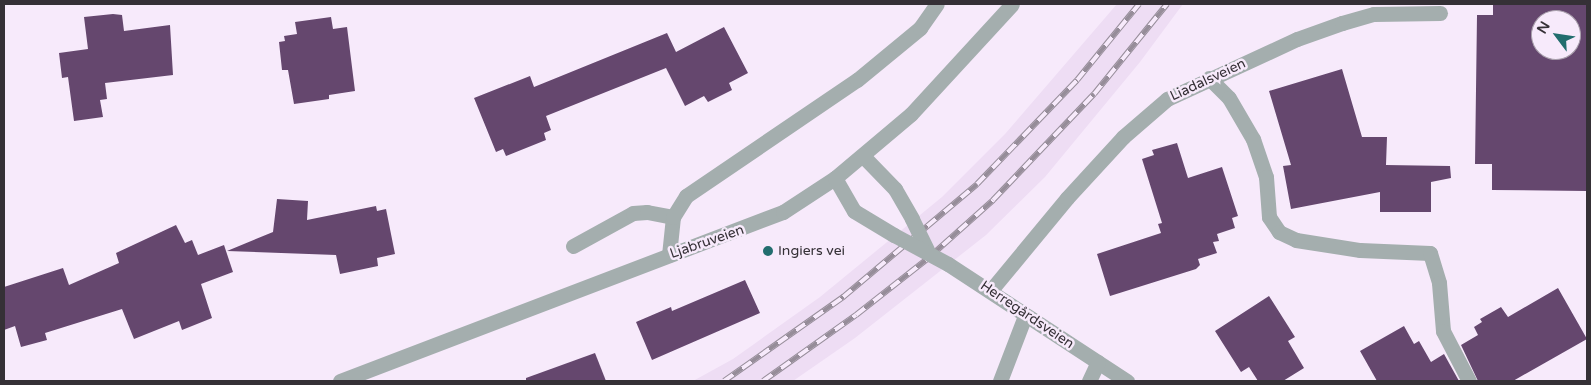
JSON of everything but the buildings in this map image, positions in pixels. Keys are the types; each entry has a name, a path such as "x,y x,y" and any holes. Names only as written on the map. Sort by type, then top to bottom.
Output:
{"street":[{"path":"669,255 673,217 678,206 696,187 817,109 879,62 920,28 937,4"},
{"name":"Ljabruveien","path":"340,381 783,212 835,178 911,114 1012,4"},
{"name":"Liadalsveien","path":"991,290 1067,198 1143,118 1167,99 1297,39 1379,9 1440,13"},
{"path":"1210,78 1229,98 1253,139 1266,177 1269,217 1279,232 1296,240 1360,250 1430,253 1439,282 1443,331 1469,381"},
{"path":"863,156 895,189 927,250"},
{"name":"Herregårdsveien","path":"835,178 854,211 894,235 927,250 991,290 1025,316 1126,381"},
{"path":"573,246 633,213 647,212 673,217"},
{"path":"1000,381 1025,316"},
{"path":"1089,381 1098,362"}],"shaded area":[{"path":"1117,4 1183,4 1140,62 1045,177 986,235 855,338 793,381 693,381 733,359 820,297 942,197 1005,134"}],"railway":[{"path":"724,381 843,297 977,184 1077,80 1139,4"},
{"path":"763,381 856,315 926,260 993,200 1094,94 1167,4"}],"place":[{"name":"Ingiers vei","path":"768,251"}]}
